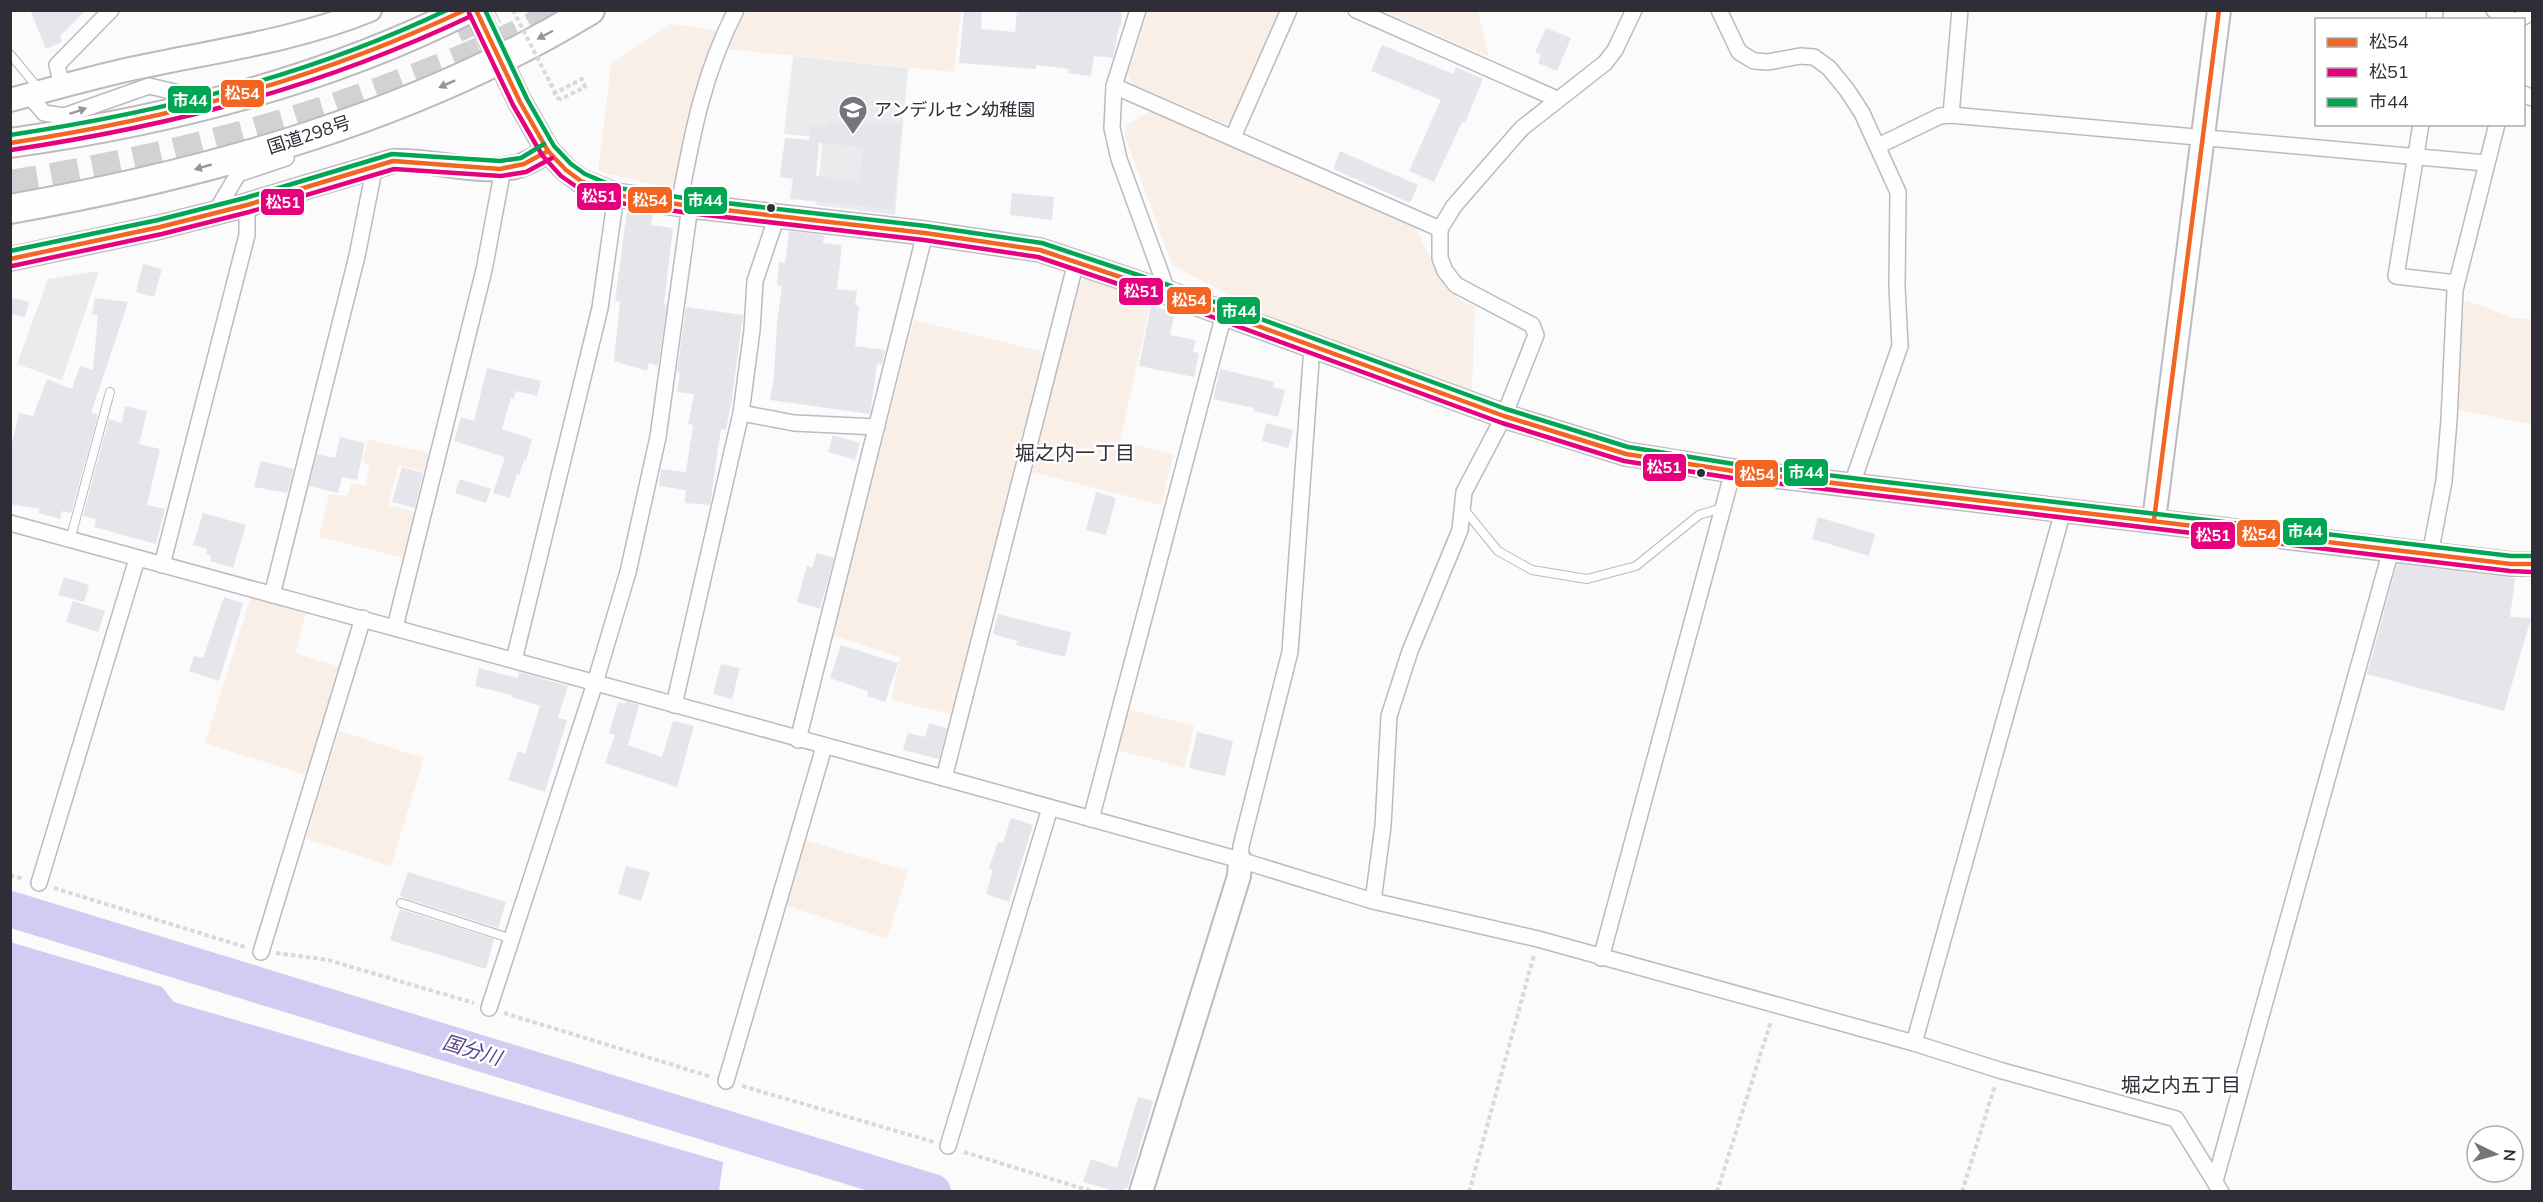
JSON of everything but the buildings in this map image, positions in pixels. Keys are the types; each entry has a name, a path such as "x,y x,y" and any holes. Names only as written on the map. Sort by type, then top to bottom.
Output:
{"highway":[{"path":"10,143 66,135 187,109 302,77 360,57 466,10"},
{"name":"国道298号","path":"10,209 93,194 183,173 290,142 363,117 438,88 500,59 590,10"}],"street":[{"path":"36,93 57,65 111,10"},
{"path":"476,10 520,102 548,151 566,170 581,181 616,195 684,206 925,233 1040,250 1168,293 1504,416 1626,454 1733,471 2430,555 2511,564 2532,564"},
{"path":"489,1008 595,683 628,572 658,437 684,206 705,83 720,40 736,10"},
{"path":"1138,10 1114,86 1112,128 1119,159 1168,293"},
{"path":"1233,137 1289,10"},
{"path":"1356,10 1557,99"},
{"path":"1373,901 1383,825 1389,716 1410,651 1460,530 1464,492 1504,416 1536,335 1532,325 1456,285 1445,271 1440,258 1440,229 1454,206 1522,128 1605,63 1615,50 1634,10"},
{"path":"1719,10 1739,52 1754,61 1768,62 1800,56 1814,57 1828,68 1847,90 1862,113 1898,192 1897,287 1900,346 1852,484"},
{"path":"1951,115 1960,10"},
{"path":"2154,520 2219,10"},
{"path":"2494,10 2508,18"},
{"path":"36,93 133,68 285,38 331,26 366,11"},
{"path":"36,93 45,113 64,116 149,86 175,92 187,109"},
{"path":"1114,86 1440,229"},
{"path":"1878,146 1940,116 1951,115 2486,163"},
{"path":"214,213 237,174 344,138 363,117"},
{"path":"2421,126 2396,276 2456,283"},
{"path":"2430,555 2444,481 2456,283 2496,126"},
{"path":"10,259 118,238 247,205 375,165 410,160 503,169 529,163 548,151"},
{"path":"272,595 357,256 375,165"},
{"path":"395,627 484,270 503,169"},
{"path":"514,660 600,308 616,195"},
{"path":"162,565 248,235 247,205"},
{"path":"675,705 741,413 752,330 755,281 777,216"},
{"path":"798,740 925,233"},
{"path":"944,778 1076,262"},
{"path":"1091,819 1224,314"},
{"path":"1141,1191 1239,876 1241,846 1290,652 1312,347"},
{"path":"741,413 794,423 877,427"},
{"path":"1601,958 1733,471"},
{"path":"1914,1043 2063,511"},
{"path":"10,523 1240,860 1373,901 1538,939 1914,1043 1999,1070 2176,1119 2218,1186"},
{"path":"2218,1186 2391,550"},
{"path":"39,883 137,559"},
{"path":"261,952 363,618"},
{"path":"726,1081 824,747"},
{"path":"948,1146 1050,808"}],"lane":[{"path":"10,54 36,93"},
{"path":"69,540 110,392"},
{"path":"1462,507 1498,551 1532,570 1587,579 1636,566 1699,514 1723,507"},
{"path":"401,903 512,939"}],"path":[{"path":"513,10 559,100 585,87 582,79 553,94"},
{"path":"1469,1191 1538,939"},
{"path":"1717,1191 1775,1005"},
{"path":"1962,1191 1999,1070"},
{"path":"948,1146 1094,1191"}],"shaded area":[{"path":"746,11 961,11 954,72 727,49"},
{"path":"1148,11 1281,11 1233,119 1226,124 1132,84 1128,74"},
{"path":"1383,11 1478,11 1489,57"},
{"path":"671,24 717,30 697,88 675,187 650,184 598,171 611,64"},
{"name":"アンデルセン幼稚園","path":"793,56 908,68 895,215 816,205 823,138 784,134"},
{"path":"1151,111 1415,227 1445,286 1462,301 1475,307 1472,391 1277,320 1172,265 1125,136 1126,125"},
{"path":"99,271 62,380 17,364 48,279"},
{"path":"1086,278 1151,301 1120,441 1174,454 1161,505 1032,472 1078,285"},
{"path":"2466,300 2513,318 2532,319 2532,424 2451,409 2446,383"},
{"path":"914,320 1044,352 951,714 891,700 900,657 834,636 850,565"},
{"path":"368,439 437,455 432,474 399,465 388,505 422,514 409,559 319,537 329,494 347,496 352,483 365,486 370,465 363,462"},
{"path":"251,597 306,614 295,653 340,667 306,775 205,743"},
{"path":"1127,709 1194,726 1184,768 1118,750"},
{"path":"339,731 424,758 391,866 306,839"},
{"path":"805,840 908,871 887,939 785,905"},
{"path":"10,942 162,987 174,1002 723,1162 719,1191 11,1191"}],"waterway":[{"name":"国分川","path":"10,909 933,1192"}],"tunnel":[{"path":"456,29 495,10"},
{"path":"10,184 169,153 325,110 461,59 562,10"}],"transit line":[{"name":"市44","path":"10,135 123,115 233,89 341,54 447,10"},
{"name":"松54","path":"10,143 128,122 242,93 354,57 465,10"},
{"name":"松54","path":"476,10 520,102 548,151 566,170 581,181 616,195 690,206 925,233 1040,250 1168,293 1504,416 1626,454 1733,471 2511,564 2532,564"},
{"name":"市44","path":"485,10 527,99 554,146 571,164 585,174 618,188 691,199 926,226 1042,243 1171,286 1506,409 1628,447 1734,464 2511,556 2532,556"},
{"name":"松54","path":"2154,520 2219,10"},
{"name":"松51","path":"469,13 513,105 542,155 561,176 577,187 613,202 924,240 1038,257 1166,300 1502,423 1624,461 1732,478 2532,572"},
{"name":"松51","path":"11,150 131,129 245,101 357,64 469,17"},
{"name":"市44","path":"10,251 158,220 245,198 392,154 500,161 521,158 544,144"},
{"name":"松54","path":"10,259 160,227 247,205 393,161 500,169 524,164 548,151"},
{"name":"松51","path":"12,266 162,234 249,212 394,169 501,176 526,172 552,158"}],"place":[{"name":"アンデルセン幼稚園","path":"853,136"}],"district":[{"name":"堀之内一丁目","path":"1075,453"},
{"name":"堀之内五丁目","path":"2181,1085"}]}
